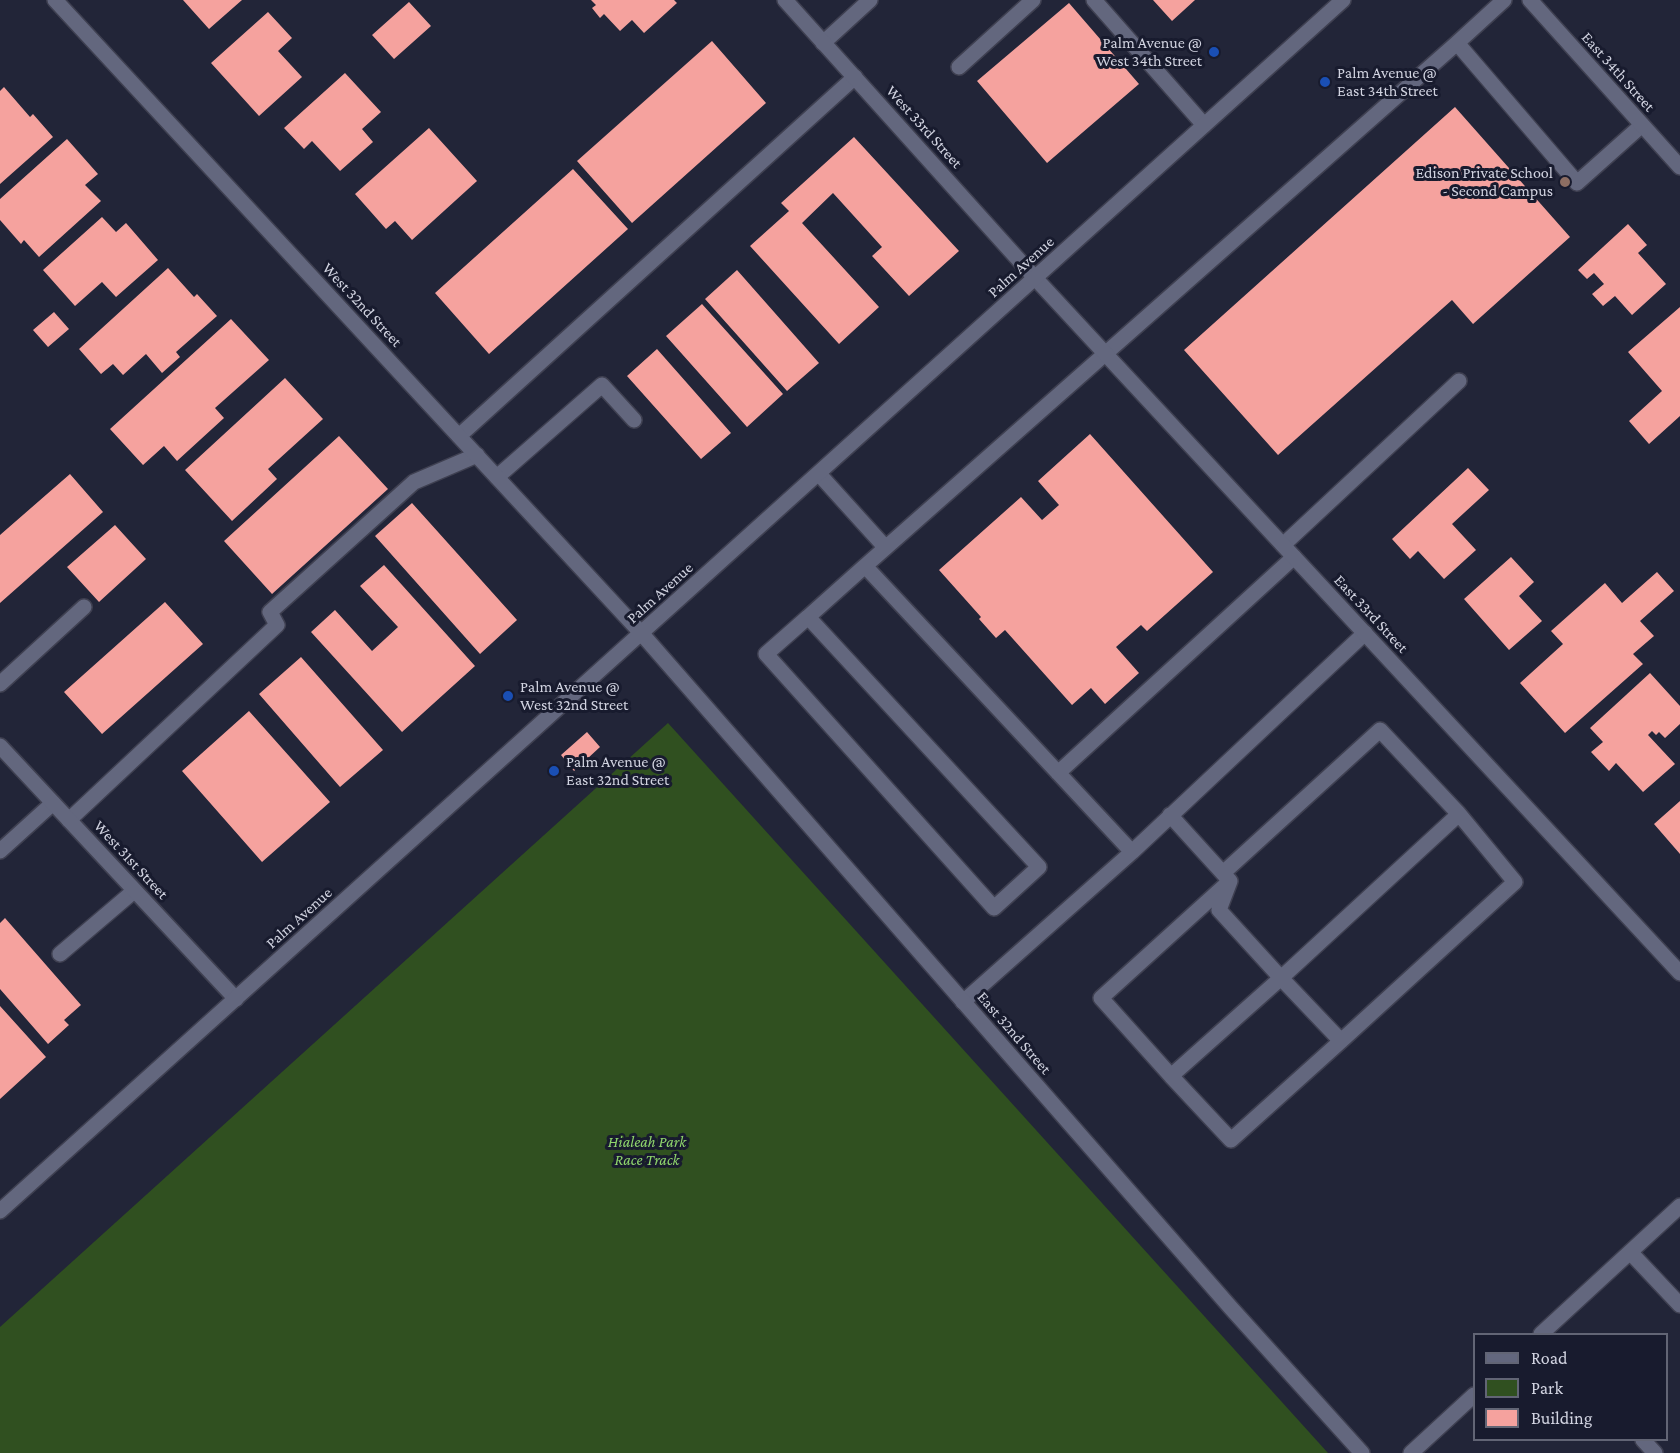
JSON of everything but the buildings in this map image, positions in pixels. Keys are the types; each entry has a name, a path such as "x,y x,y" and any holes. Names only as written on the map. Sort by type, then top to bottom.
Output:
{"street":[{"name":"West 32nd Street","path":"55,0 642,634"},
{"name":"West 33rd Street","path":"785,0 1036,279"},
{"path":"823,43 870,0"},
{"path":"959,67 1033,0"},
{"path":"1094,0 1204,125"},
{"name":"Palm Avenue","path":"0,1211 1343,0"},
{"path":"808,617 1039,867 994,908 766,654 1504,0"},
{"name":"East 34th Street","path":"1530,0 1680,167"},
{"path":"1456,43 1577,183 1642,125"},
{"path":"459,436 855,77"},
{"name":"East 33rd Street","path":"1036,279 1680,973"},
{"path":"1058,773 1289,551 1459,381"},
{"path":"497,477 602,385 634,420"},
{"path":"69,820 277,625 270,612 414,482 477,455"},
{"path":"819,474 885,548"},
{"path":"865,566 1131,852"},
{"path":"0,684 84,607"},
{"path":"963,1002 1131,852 1365,633"},
{"name":"East 32nd Street","path":"642,634 1231,1308 1362,1453"},
{"path":"1380,730 1459,814 1515,882 1231,1140 1101,998 1380,730"},
{"name":"West 31st Street","path":"0,746 236,999"},
{"path":"0,851 53,803"},
{"path":"1171,1076 1459,814"},
{"path":"1170,815 1226,877"},
{"path":"1226,877 1219,910 1341,1041"},
{"path":"60,954 135,891"},
{"path":"1544,1333 1680,1206"},
{"path":"1630,1252 1680,1305"},
{"path":"1412,1453 1473,1396"},
{"path":"1644,1441 1655,1453"}],"green space":[{"name":"Hialeah Park Race Track","path":"668,723 1328,1453 0,1453 0,1327"}],"place":[{"name":"Palm Avenue @ West 34th Street","path":"1214,52"},
{"name":"Palm Avenue @ East 34th Street","path":"1325,82"},
{"name":"Edison Private School - Second Campus","path":"1565,182"},
{"name":"Palm Avenue @ West 32nd Street","path":"508,696"},
{"name":"Palm Avenue @ East 32nd Street","path":"554,771"}]}
